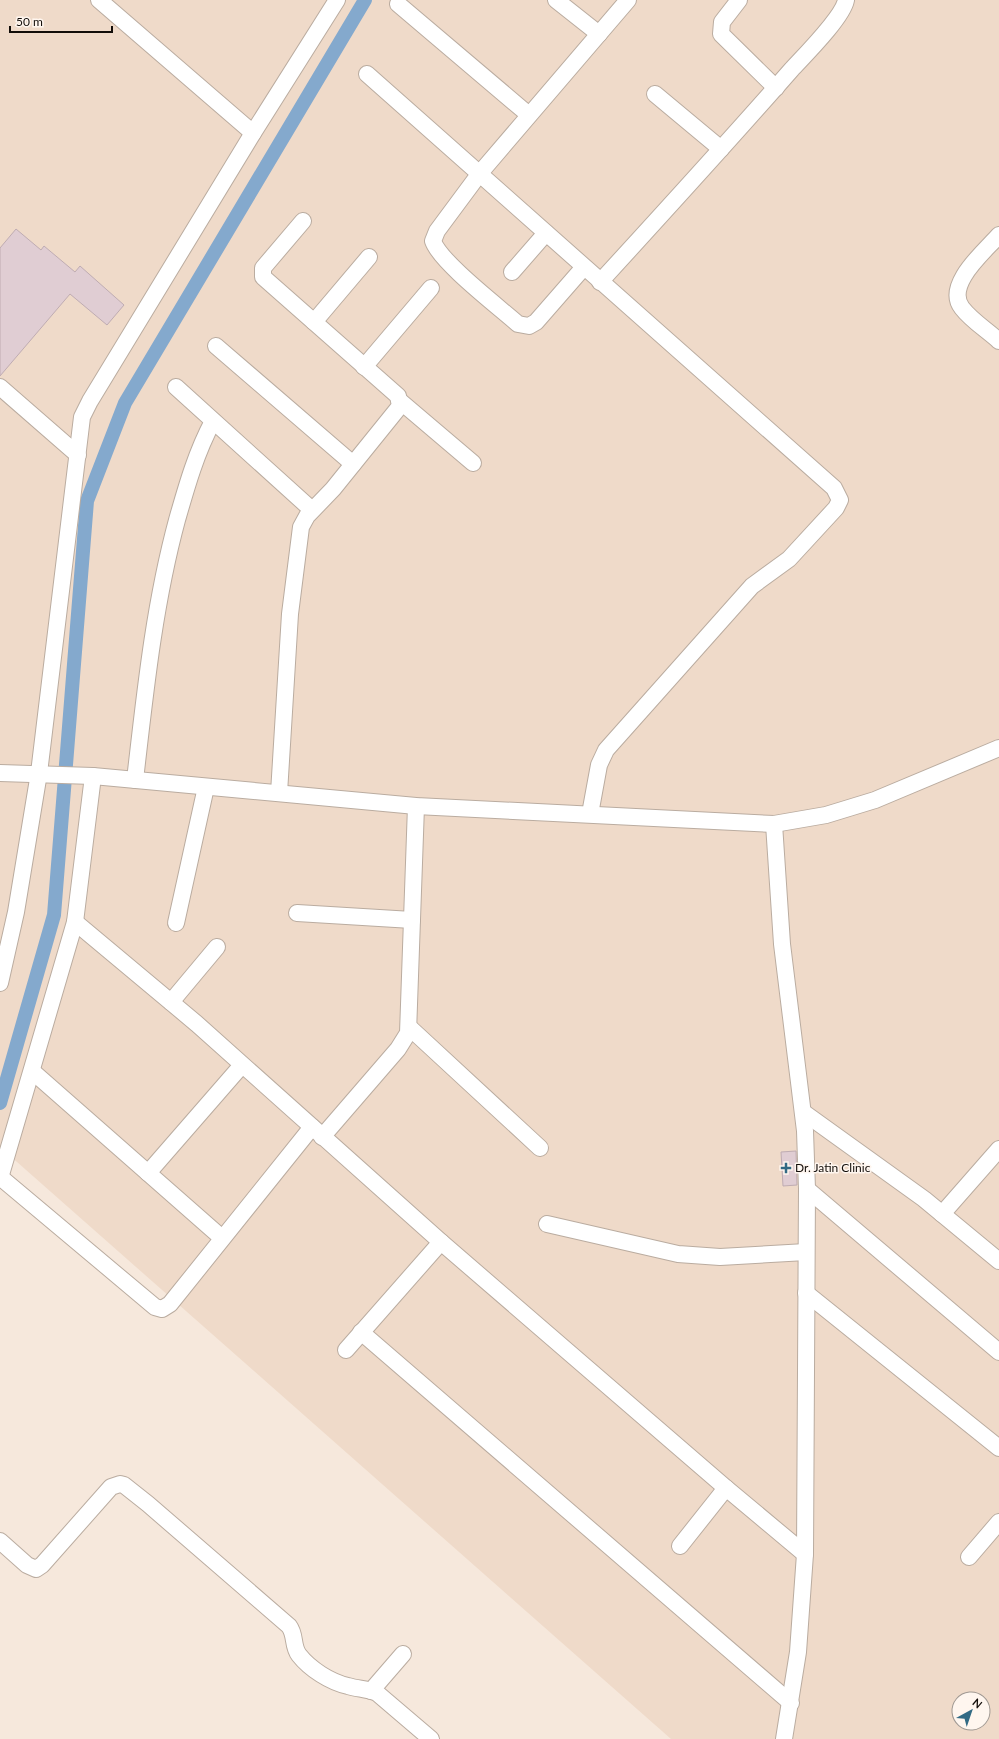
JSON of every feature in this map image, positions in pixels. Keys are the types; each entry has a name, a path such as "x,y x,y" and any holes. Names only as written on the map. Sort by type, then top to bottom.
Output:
{"street":[{"path":"99,0 253,133"},
{"path":"0,983 16,912 39,773 82,417 90,401 253,133 338,0"},
{"path":"556,0 599,34"},
{"path":"584,267 536,322 523,326 518,324 453,267 436,248 433,241 434,234 480,173 628,0"},
{"path":"740,0 722,22 721,34 776,88"},
{"path":"600,282 776,88 840,13 846,0"},
{"path":"398,4 529,115"},
{"path":"367,74 834,488 840,500 836,508 789,559 752,586 606,750 599,765 590,814"},
{"path":"655,94 721,149"},
{"path":"303,221 263,268 262,274 398,396 400,401 473,463"},
{"path":"512,272 546,233"},
{"path":"999,234 966,272 957,291 961,307 999,341"},
{"path":"314,322 369,257"},
{"path":"364,367 431,288"},
{"path":"216,346 353,464"},
{"path":"0,387 78,455"},
{"path":"176,387 312,510"},
{"path":"279,793 290,614 301,527 312,510 353,464 397,410 400,401"},
{"path":"135,780 149,659 165,566 195,459 213,421"},
{"path":"0,773 39,773 89,776 416,806 774,824 826,816 875,800 999,748"},
{"path":"89,776 75,922 0,1177 159,1309 162,1309 170,1304 222,1238 317,1132 398,1049 406,1037 409,1027 416,806"},
{"path":"176,923 206,787"},
{"path":"774,824 782,944 805,1131 807,1189 805,1554 798,1652 784,1739"},
{"path":"297,913 412,920"},
{"path":"75,922 171,1002 441,1242 726,1488 805,1554"},
{"path":"171,1002 217,947"},
{"path":"409,1027 540,1148"},
{"path":"148,1173 242,1065"},
{"path":"32,1071 222,1238"},
{"path":"803,1112 924,1199 999,1260"},
{"path":"942,1214 999,1149"},
{"path":"807,1189 999,1352"},
{"path":"547,1224 678,1254 720,1257 806,1252"},
{"path":"346,1350 441,1242"},
{"path":"806,1293 999,1448"},
{"path":"361,1332 791,1703"},
{"path":"0,1541 27,1565 36,1569 42,1565 111,1487 120,1484 124,1485 289,1626 294,1637 296,1651 306,1662 334,1681 347,1686 372,1690 391,1704 431,1739"},
{"path":"680,1546 726,1488"},
{"path":"969,1557 999,1522"},
{"path":"372,1690 403,1654"}],"shaded area":[{"path":"0,0 999,0 999,1739 671,1739 0,1147"}],"building":[{"path":"16,229 41,250 44,246 75,272 80,266 124,305 107,325 70,294 0,376 0,248"},
{"path":"796,1151 797,1185 783,1186 781,1152"}],"waterway":[{"path":"0,1103 54,915 87,501 125,403 365,0"}],"place":[{"name":"Dr. Jatin Clinic","path":"786,1168"}]}
